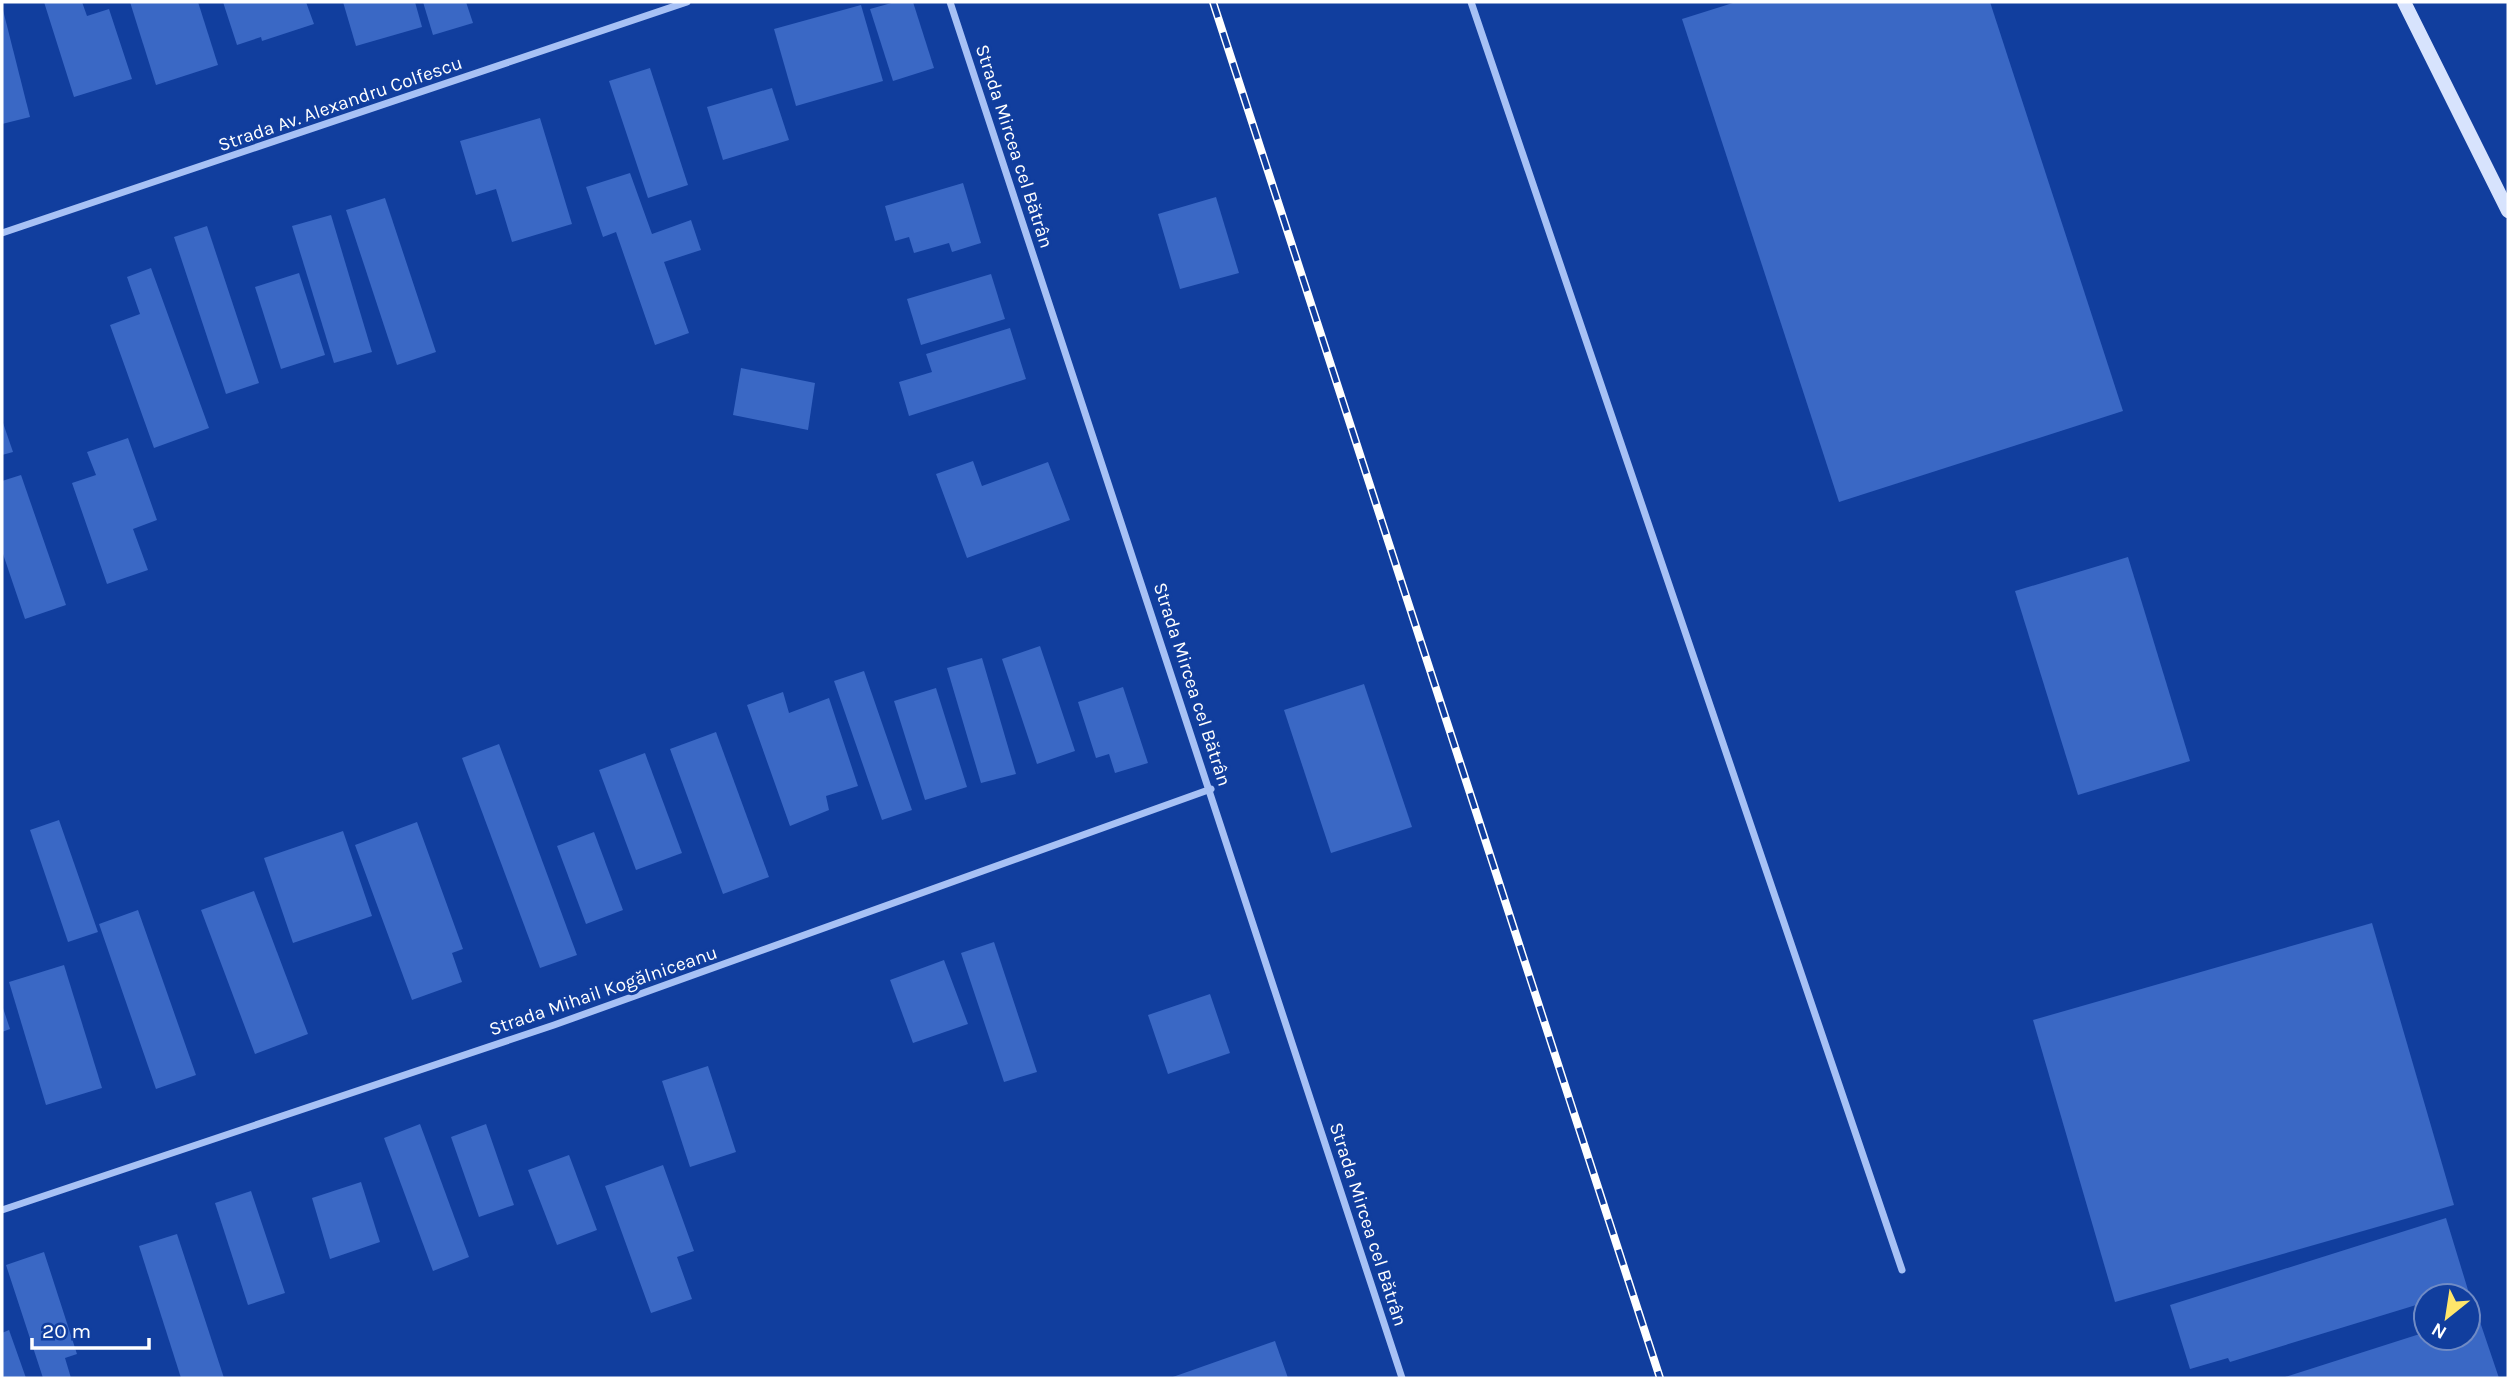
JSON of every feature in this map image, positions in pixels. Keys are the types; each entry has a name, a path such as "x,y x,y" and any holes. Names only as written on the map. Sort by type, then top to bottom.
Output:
{"main road":[{"path":"2404,2 2508,211"}],"street":[{"name":"Strada Av. Alexandru Colfescu","path":"2,233 687,2"},
{"name":"Strada Mircea cel Bătrân","path":"950,2 1211,789 1402,1378"},
{"path":"1471,2 1902,1270"},
{"name":"Strada Mihail Kogălniceanu","path":"2,1210 554,1025 1211,789"}],"building":[{"path":"44,2 82,2 87,16 109,9 132,79 74,97"},
{"path":"130,2 198,2 218,65 156,85"},
{"path":"223,2 306,2 314,24 262,41 261,37 237,45"},
{"path":"343,2 415,2 422,27 356,46"},
{"path":"423,2 466,2 473,23 433,35"},
{"path":"895,2 913,2 934,68 893,81 870,9"},
{"path":"1736,2 1990,2 2123,411 1839,502 1682,19"},
{"path":"861,5 883,81 796,106 774,29"},
{"path":"2,11 30,117 2,124"},
{"path":"650,68 688,185 648,198 609,81"},
{"path":"772,88 789,140 723,160 707,107"},
{"path":"540,118 572,224 512,242 496,189 476,195 460,141"},
{"path":"630,173 652,234 691,220 701,250 664,262 689,333 655,345 616,232 603,237 586,187"},
{"path":"963,183 981,243 952,252 949,243 914,253 909,237 895,241 885,206"},
{"path":"1216,197 1239,273 1180,289 1158,214"},
{"path":"385,198 436,352 397,365 346,210"},
{"path":"331,215 372,352 334,363 292,226"},
{"path":"207,226 259,383 226,394 174,237"},
{"path":"151,268 209,428 154,448 110,325 140,314 127,277"},
{"path":"299,273 325,355 281,369 255,287"},
{"path":"991,274 1005,319 921,345 907,299"},
{"path":"1010,328 1026,379 909,416 899,382 932,372 926,354"},
{"path":"741,368 815,383 808,430 733,415"},
{"path":"2,420 13,452 2,455"},
{"path":"128,438 157,520 133,529 148,570 107,584 72,483 96,475 87,452"},
{"path":"973,461 982,486 1048,462 1070,520 967,558 936,474"},
{"path":"21,475 66,605 25,619 2,551 2,481"},
{"path":"2128,557 2190,761 2078,795 2015,591"},
{"path":"1040,646 1075,751 1037,764 1002,659"},
{"path":"982,658 1016,774 981,783 947,668"},
{"path":"864,671 912,810 882,820 834,681"},
{"path":"1364,684 1412,827 1331,853 1284,710"},
{"path":"1123,687 1148,763 1115,773 1109,754 1096,758 1078,702"},
{"path":"936,688 967,787 925,800 894,701"},
{"path":"783,692 789,713 829,698 858,786 826,796 829,810 790,826 747,705"},
{"path":"716,732 769,877 723,894 670,749"},
{"path":"499,744 577,955 540,968 462,758"},
{"path":"645,753 682,853 636,870 599,770"},
{"path":"59,820 98,932 68,942 30,830"},
{"path":"417,822 463,949 452,953 462,982 412,1000 355,845"},
{"path":"343,831 372,916 293,943 264,858"},
{"path":"594,832 623,910 586,924 557,846"},
{"path":"254,891 308,1034 255,1054 201,910"},
{"path":"138,910 196,1075 156,1089 99,924"},
{"path":"2372,923 2454,1205 2115,1302 2033,1020"},
{"path":"994,942 1037,1072 1004,1082 961,953"},
{"path":"944,960 968,1024 913,1043 890,980"},
{"path":"64,965 102,1088 46,1105 9,982"},
{"path":"1210,994 1230,1053 1168,1074 1148,1015"},
{"path":"2,1005 10,1029 2,1032"},
{"path":"708,1066 736,1152 690,1167 662,1081"},
{"path":"420,1124 469,1257 433,1271 384,1138"},
{"path":"486,1124 514,1205 479,1217 451,1137"},
{"path":"569,1155 597,1230 557,1245 528,1170"},
{"path":"663,1165 694,1251 677,1257 692,1299 651,1313 605,1186"},
{"path":"361,1182 380,1242 330,1259 312,1198"},
{"path":"251,1191 285,1293 248,1305 215,1203"},
{"path":"2446,1218 2466,1282 2412,1282 2412,1306 2230,1362 2228,1358 2190,1369 2170,1305"},
{"path":"177,1234 224,1378 181,1378 139,1246"},
{"path":"44,1252 77,1354 65,1358 71,1378 43,1378 6,1265"},
{"path":"2482,1328 2499,1378 2282,1378 2412,1336 2412,1352 2482,1352"},
{"path":"9,1330 26,1378 2,1378 2,1333"},
{"path":"1275,1341 1288,1378 1170,1378"}],"railway":[{"path":"1213,2 1660,1378"}]}
